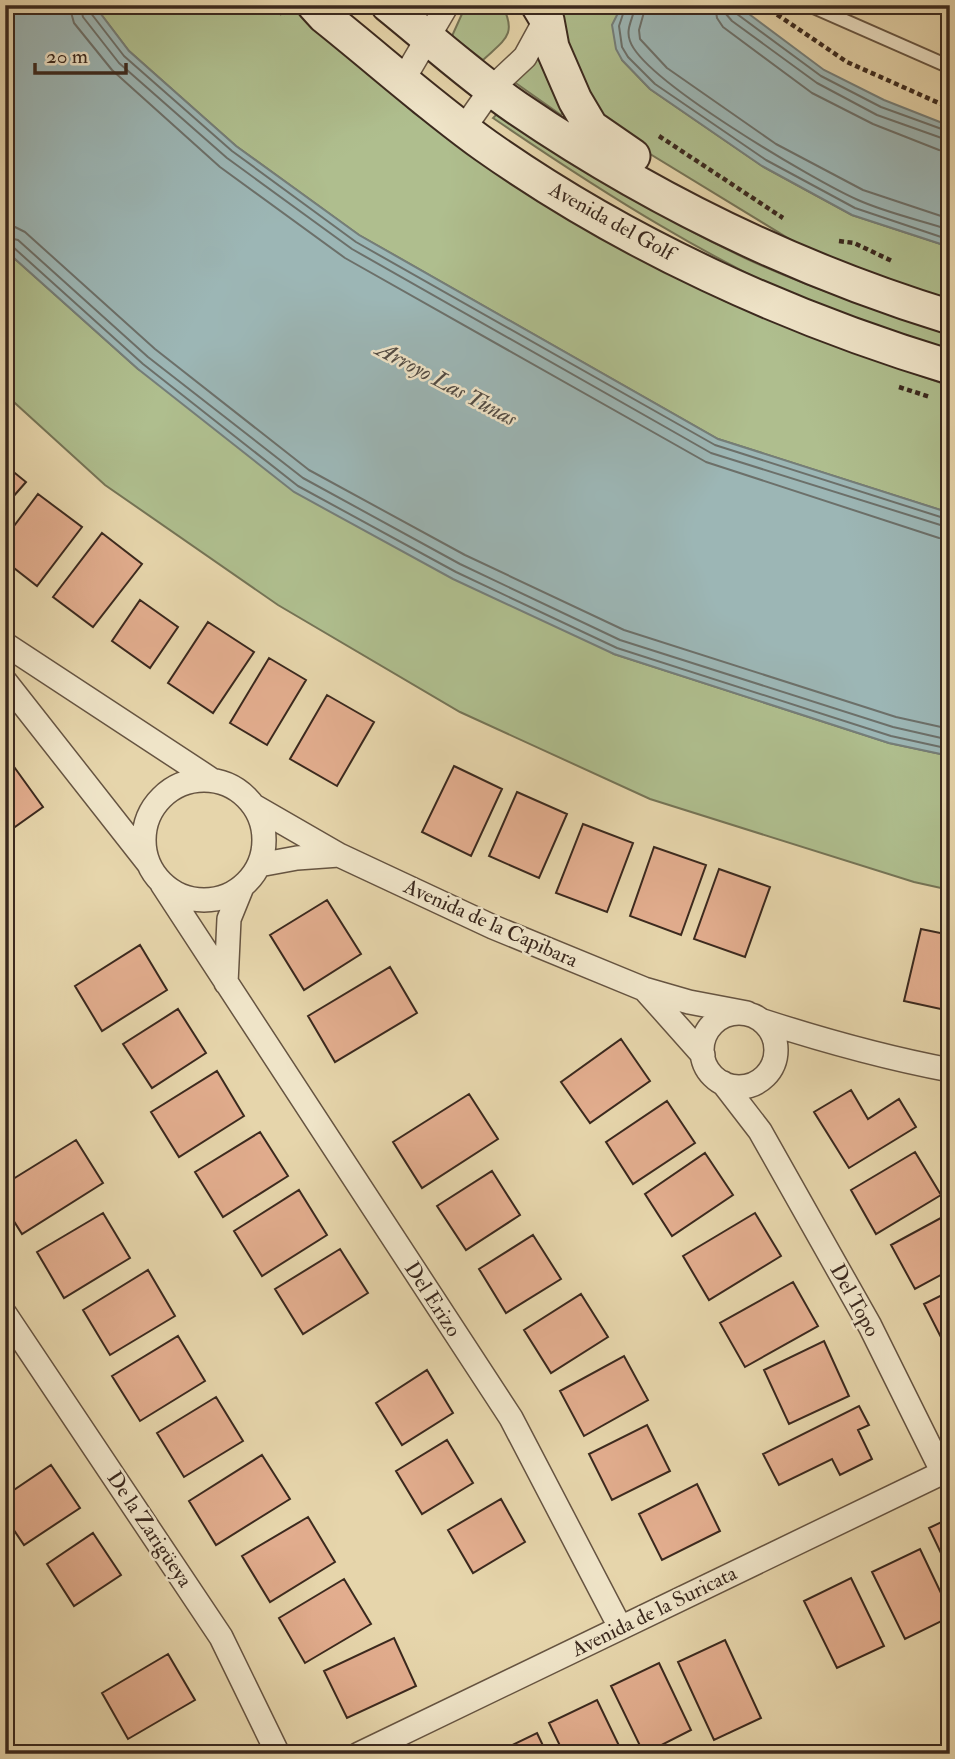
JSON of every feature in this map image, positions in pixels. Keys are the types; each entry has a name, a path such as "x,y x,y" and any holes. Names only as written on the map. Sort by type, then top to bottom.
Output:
{"street":[{"name":"Avenida del Golf","path":"314,5 485,145 546,185 685,262 815,320 896,351 950,367"},
{"path":"388,5 513,106 640,184 706,219 834,275 950,317"},
{"path":"403,80 447,5"},
{"path":"464,128 492,88 525,57 545,10"},
{"path":"545,10 552,47 575,100 591,127 612,144 834,275"},
{"name":"Avenida de la Capibara","path":"5,644 212,780 235,789 254,806 339,855 493,926 644,989 755,1017 835,1044 895,1060 950,1070"},
{"path":"5,681 162,884 176,894 192,900 210,901 227,896 242,887"},
{"path":"148,863 144,843 146,822 156,804 172,789 181,785 212,780"},
{"path":"226,983 229,919 242,887 259,865 264,845 262,825 254,806"},
{"name":"Avenida de la Capibara","path":"259,865 297,858 339,855"},
{"name":"Del Erizo","path":"162,884 510,1418 620,1627"},
{"name":"Avenida de la Capibara","path":"644,989 703,1055 713,1076 723,1083"},
{"path":"703,1055 706,1032 714,1023 735,1013 755,1017 771,1030 776,1053 774,1062 764,1077 744,1086 723,1083"},
{"name":"Avenida de la Capibara","path":"776,1053 799,1046 835,1044"},
{"name":"Del Topo","path":"760,1131 759,1102 764,1077"},
{"name":"Del Topo","path":"723,1083 760,1131 870,1326 946,1471"},
{"name":"De la Zarigüeya","path":"5,1314 221,1637 278,1754"},
{"name":"Avenida de la Suricata","path":"359,1754 946,1471"}],"lane":[{"path":"809,5 950,67"}],"path":[{"path":"763,5 848,62 950,108"},
{"path":"650,131 787,220"},
{"path":"827,240 854,243 895,263"}],"green space":[{"path":"94,5 292,5 414,113 507,178 626,250 725,301 950,386 950,513 718,439 359,235 236,146 129,51"},
{"path":"466,5 502,5 507,15 509,30 506,36 483,60 452,36"},
{"path":"558,5 622,5 619,8 622,60 650,89 762,166 852,215 950,247 950,304 880,279 796,243 619,135 569,72"},
{"path":"535,49 552,90 566,110 561,115 510,79"},
{"path":"498,113 618,190 745,258 821,290 950,333 950,352 852,321 748,274 661,226 576,173 493,118"},
{"path":"5,250 138,369 614,654 889,743 950,756 950,890 914,882 650,799 460,712 278,605 105,485 5,394"}],"water":[{"name":"Arroyo Las Tunas","path":"5,5 94,5 129,51 236,146 359,235 718,439 950,513 950,756 889,743 614,654 453,579 294,492 138,369 5,250"},
{"path":"622,5 737,5 824,70 884,100 950,126 950,247 852,215 762,166 650,89 622,60 616,49 612,25"}],"building":[{"path":"5,465 26,482 5,506"},
{"path":"38,494 82,527 37,586 5,561 5,538"},
{"path":"102,533 142,564 93,627 53,597"},
{"path":"140,600 178,627 150,668 112,641"},
{"path":"208,622 254,652 213,713 168,683"},
{"path":"269,658 306,680 267,745 230,723"},
{"path":"327,695 374,722 337,786 290,759"},
{"path":"12,764 43,807 5,834 5,769"},
{"path":"454,766 502,789 471,856 422,832"},
{"path":"517,792 567,814 539,878 489,856"},
{"path":"583,824 633,843 607,912 556,893"},
{"path":"654,847 706,865 681,935 630,916"},
{"path":"719,869 770,887 745,957 694,939"},
{"path":"327,900 361,954 304,990 270,935"},
{"path":"921,929 950,935 950,1011 904,1001"},
{"path":"140,945 167,990 102,1031 75,986"},
{"path":"390,967 417,1013 335,1062 308,1016"},
{"path":"178,1009 206,1053 152,1088 123,1044"},
{"path":"621,1039 650,1081 590,1123 561,1082"},
{"path":"217,1071 244,1116 179,1157 151,1112"},
{"path":"851,1090 868,1119 899,1099 916,1127 849,1168 814,1112"},
{"path":"469,1094 498,1139 422,1188 393,1142"},
{"path":"667,1101 695,1143 633,1184 606,1142"},
{"path":"260,1132 288,1176 223,1217 195,1172"},
{"path":"76,1140 103,1183 22,1234 5,1207 5,1184"},
{"path":"915,1152 941,1195 876,1234 851,1190"},
{"path":"705,1153 733,1195 672,1236 645,1194"},
{"path":"492,1171 520,1215 466,1250 437,1206"},
{"path":"299,1190 327,1235 262,1276 234,1231"},
{"path":"103,1213 130,1258 64,1298 37,1252"},
{"path":"755,1213 781,1256 709,1300 683,1256"},
{"path":"950,1213 950,1270 915,1289 891,1245"},
{"path":"533,1235 561,1279 506,1313 479,1269"},
{"path":"340,1249 368,1293 303,1334 275,1289"},
{"path":"148,1270 175,1316 110,1355 83,1310"},
{"path":"793,1282 818,1326 745,1367 720,1323"},
{"path":"950,1291 950,1348 947,1349 924,1304"},
{"path":"581,1294 608,1337 551,1373 524,1330"},
{"path":"178,1336 205,1381 140,1421 112,1376"},
{"path":"824,1341 849,1396 789,1424 764,1370"},
{"path":"624,1356 648,1400 584,1436 560,1391"},
{"path":"427,1370 453,1413 402,1445 376,1403"},
{"path":"216,1397 243,1441 184,1477 157,1433"},
{"path":"859,1406 869,1425 858,1430 872,1459 840,1475 832,1459 779,1485 763,1454"},
{"path":"647,1425 670,1471 612,1500 589,1454"},
{"path":"447,1440 473,1483 422,1514 396,1471"},
{"path":"262,1455 290,1499 216,1545 189,1501"},
{"path":"51,1465 80,1508 24,1545 5,1517 5,1496"},
{"path":"697,1484 720,1531 662,1560 639,1514"},
{"path":"501,1499 525,1542 473,1573 448,1530"},
{"path":"308,1517 335,1562 270,1602 242,1556"},
{"path":"950,1518 950,1572 929,1528"},
{"path":"93,1533 121,1575 74,1606 47,1564"},
{"path":"920,1549 950,1617 905,1639 872,1572"},
{"path":"851,1578 884,1646 837,1668 804,1601"},
{"path":"344,1579 371,1624 305,1663 279,1618"},
{"path":"394,1638 416,1686 347,1718 324,1671"},
{"path":"725,1640 761,1718 714,1740 678,1662"},
{"path":"168,1654 195,1700 128,1739 102,1693"},
{"path":"659,1663 691,1730 644,1754 611,1686"},
{"path":"597,1700 623,1754 564,1754 549,1723"},
{"path":"537,1733 547,1754 494,1754"}]}
